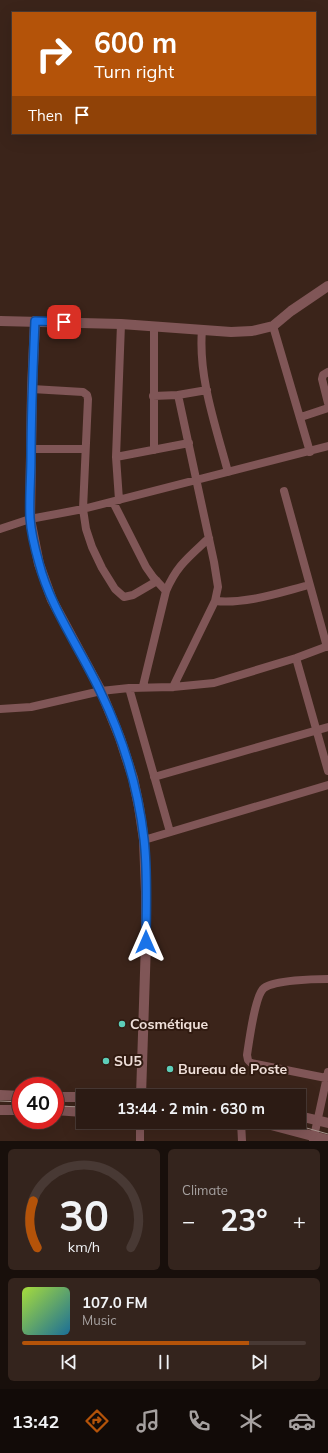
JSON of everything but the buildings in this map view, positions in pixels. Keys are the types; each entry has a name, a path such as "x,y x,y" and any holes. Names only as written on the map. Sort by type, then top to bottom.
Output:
{"street":[{"path":"0,321 121,324 231,332 252,331 273,326 328,286"},
{"path":"35,321 32,389 30,519 39,564 52,600 101,691 128,759 139,807 144,840 146,942 141,1089"},
{"path":"121,324 116,457 116,501 146,567 166,591"},
{"path":"154,326 154,450"},
{"path":"273,326 301,417 310,452"},
{"path":"202,330 202,355 207,390 228,472"},
{"path":"328,372 323,375 322,379 328,404"},
{"path":"32,389 83,392 87,395 82,509 86,529 92,547 102,568 120,594 126,597 133,595 157,581"},
{"path":"153,396 178,395 207,390"},
{"path":"173,687 215,601 218,587 197,480 178,395"},
{"path":"301,417 328,408"},
{"path":"116,457 189,444"},
{"path":"0,528 30,519 116,501 310,452 328,446"},
{"path":"31,449 85,449"},
{"path":"0,708 31,707 101,691 143,686 173,687 214,683 327,647 284,491"},
{"path":"143,686 166,591 181,564 209,538"},
{"path":"215,601 234,602 248,600 309,585"},
{"path":"296,658 328,771"},
{"path":"129,688 170,832"},
{"path":"154,777 328,727"},
{"path":"144,840 328,785"},
{"path":"313,1138 327,1075 251,1063 248,1060 247,1055 258,997 265,987 272,984 295,981 328,979"},
{"path":"0,1095 12,1096"},
{"path":"64,1097 76,1097"},
{"path":"0,1110 12,1110"},
{"path":"64,1111 76,1112"},
{"path":"306,1118 328,1123"},
{"path":"140,1129 140,1141"},
{"path":"241,1129 242,1141"},
{"path":"284,1129 313,1138 328,1140"}],"tram line":[{"path":"0,1101 12,1102"},
{"path":"64,1106 76,1107"},
{"path":"306,1128 328,1134"}],"place":[{"name":"Cosmétique","path":"122,1024"},
{"name":"SU5","path":"106,1061"},
{"name":"Bureau de Poste","path":"170,1069"}],"route":[{"path":"64,322 35,321 32,389 30,519 39,564 52,600 101,691 128,759 139,807 144,840 146,864 146,942"}]}
